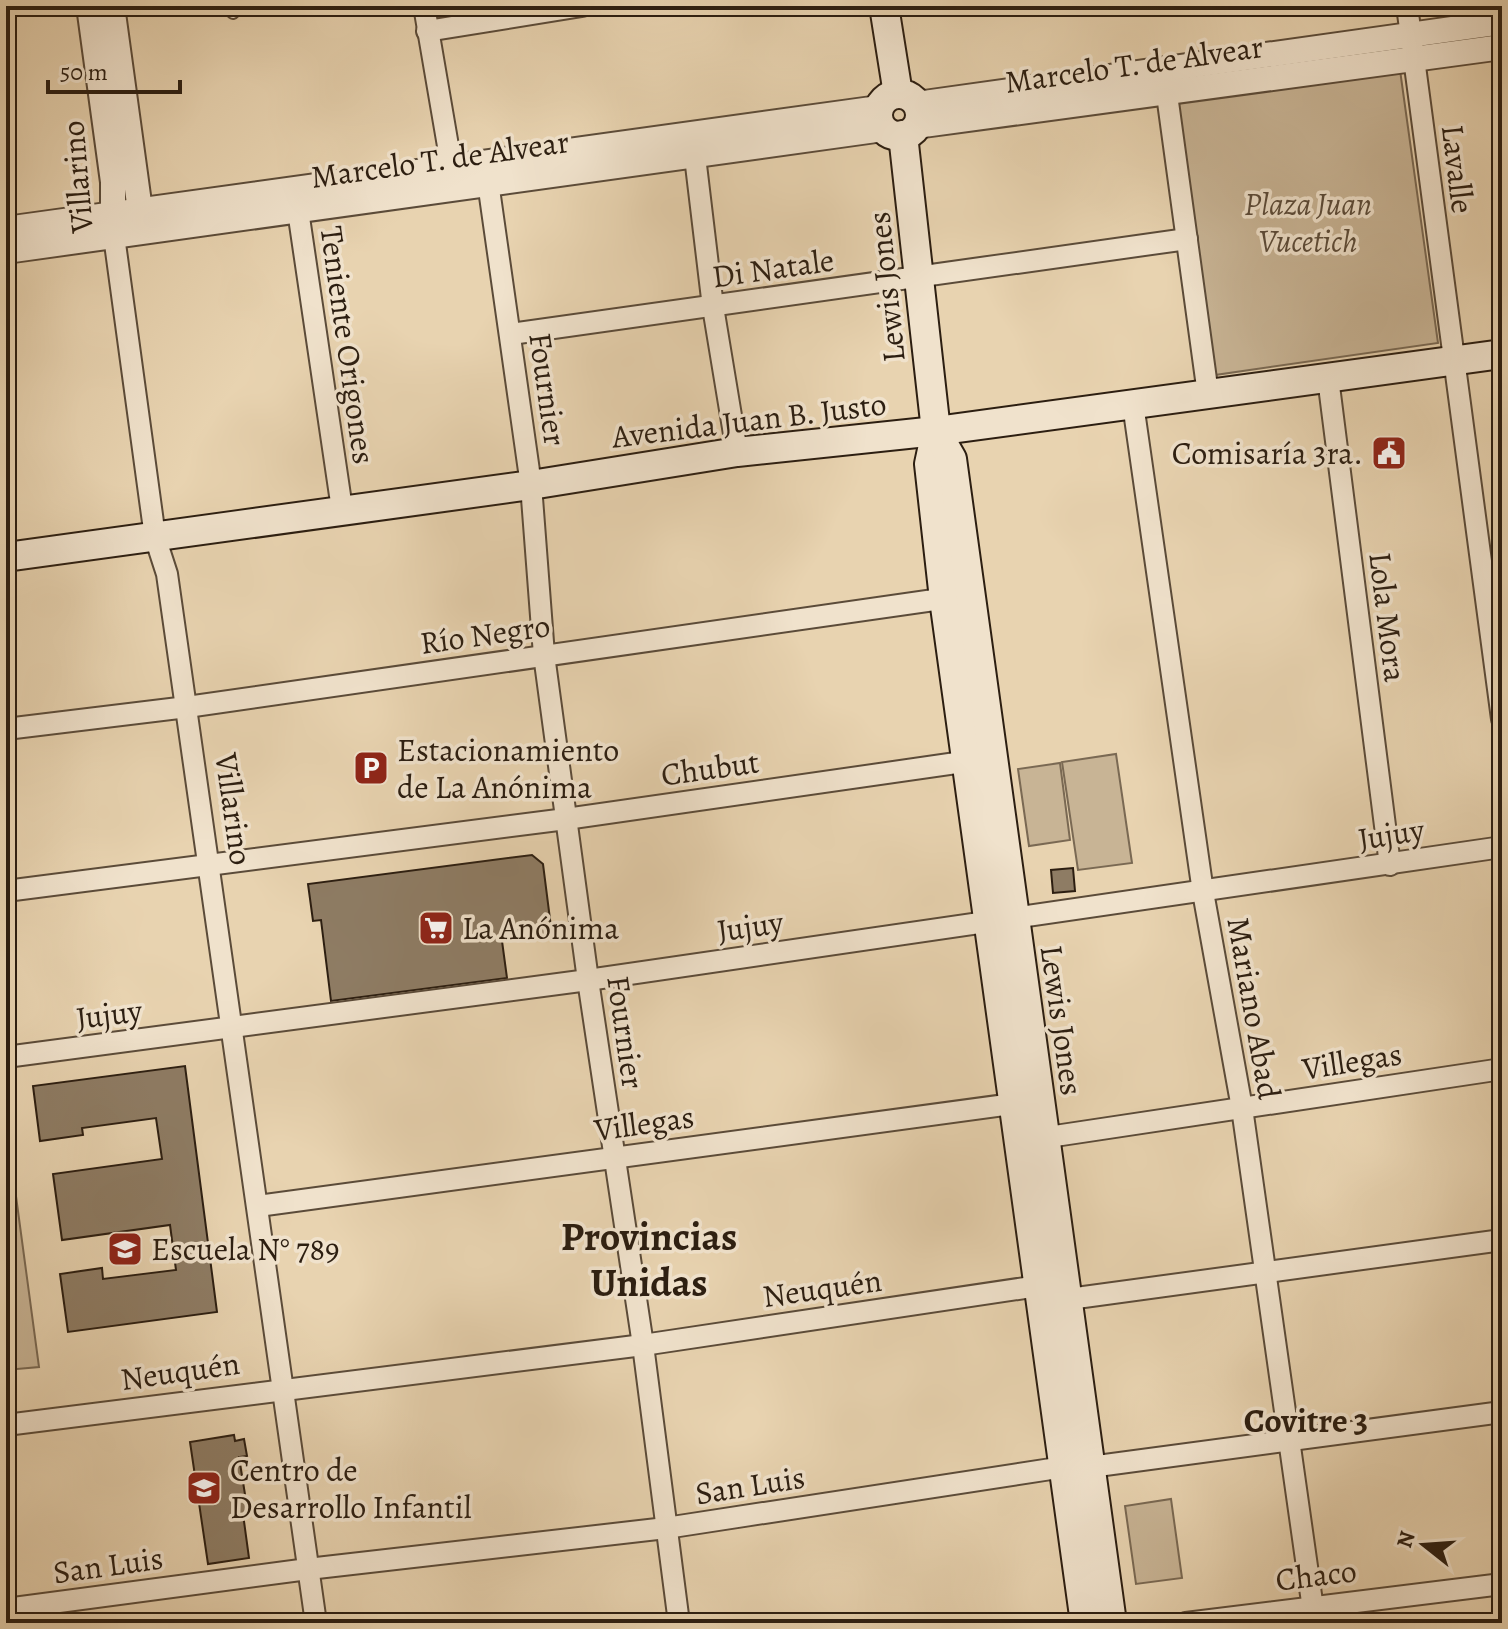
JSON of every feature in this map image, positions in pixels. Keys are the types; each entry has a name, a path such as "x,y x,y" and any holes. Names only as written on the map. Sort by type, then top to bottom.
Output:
{"main road":[{"name":"Lewis Jones","path":"884,6 936,431 929,464 958,596 1032,1139 1069,1299 1085,1623"},
{"name":"Avenida Juan B. Justo","path":"6,557 531,485 737,452 936,431 1502,354"},
{"name":"Lewis Jones","path":"1032,1139 1038,1286 1112,1623"}],"street":[{"name":"Villarino","path":"89,6 113,182 113,225 155,537 167,574 187,707 316,1623"},
{"name":"Villarino","path":"112,6 141,221"},
{"path":"424,6 454,178"},
{"path":"427,31 582,6"},
{"name":"Lavalle","path":"1407,6 1502,719"},
{"name":"Marcelo T. de Alvear","path":"6,251 113,225 1413,46 1502,22"},
{"name":"Marcelo T. de Alvear","path":"1413,46 1502,47"},
{"path":"1165,80 1208,394"},
{"path":"693,146 713,307 737,452"},
{"name":"Fournier","path":"487,174 531,485 544,655 588,980 643,1345 679,1623"},
{"name":"Teniente Origones","path":"297,199 342,509"},
{"name":"Marcelo T. de Alvear","path":"6,229 113,225"},
{"name":"Di Natale","path":"511,334 1187,239"},
{"name":"Lola Mora","path":"1328,378 1390,865"},
{"name":"Mariano Abad","path":"1133,404 1203,892 1242,1108 1314,1614"},
{"name":"Río Negro","path":"6,729 187,707 958,596"},
{"name":"Chubut","path":"6,891 566,819 981,760"},
{"name":"Jujuy","path":"6,1057 588,980 1502,847"},
{"name":"Villegas","path":"1032,1139 1502,1069"},
{"name":"Villegas","path":"258,1206 1027,1102"},
{"path":"1038,1286 1069,1299 1502,1240"},
{"name":"Neuquén","path":"6,1425 643,1345 1038,1286"},
{"name":"San Luis","path":"6,1609 308,1569 666,1528 1077,1467 1502,1412"},
{"name":"Chaco","path":"1186,1623 1314,1614 1502,1584"}],"green space":[{"name":"Plaza Juan Vucetich","path":"1400,70 1438,343 1215,375 1177,102"},
{"path":"1116,754 1132,863 1078,870 1062,762"},
{"path":"1060,763 1070,840 1029,846 1018,769"},
{"path":"6,1122 39,1367 6,1370"},
{"path":"1171,1499 1182,1578 1136,1584 1125,1506"}],"building":[{"name":"La Anónima","path":"532,855 543,864 552,935 502,941 507,978 331,1001 321,920 313,921 308,884"},
{"path":"1073,868 1075,891 1053,893 1051,870"},
{"name":"Escuela N° 789","path":"185,1066 217,1312 68,1332 60,1274 102,1268 103,1279 176,1270 170,1225 62,1240 53,1174 162,1159 156,1118 82,1128 83,1135 40,1141 33,1086"},
{"name":"Centro de Desarrollo Infantil","path":"234,1435 235,1441 244,1439 247,1456 239,1457 248,1513 243,1514 249,1558 208,1564 190,1442"}],"place":[{"name":"Comisaría 3ra.","path":"1389,453"},
{"name":"Estacionamiento de La Anónima","path":"371,768"},
{"name":"La Anónima","path":"436,928"},
{"name":"Escuela N° 789","path":"125,1249"},
{"name":"Centro de Desarrollo Infantil","path":"204,1488"}],"district":[{"name":"Provincias Unidas","path":"649,1259"},
{"name":"Covitre 3","path":"1306,1420"}]}
